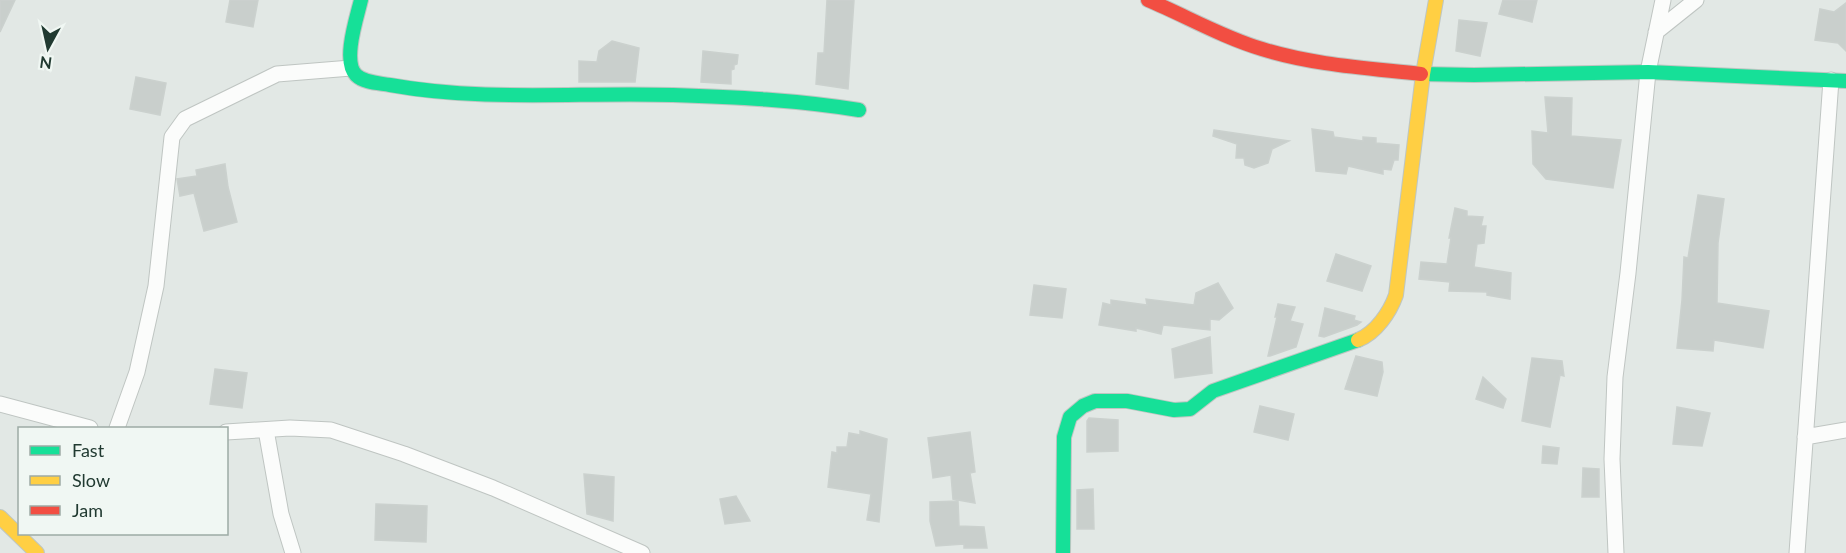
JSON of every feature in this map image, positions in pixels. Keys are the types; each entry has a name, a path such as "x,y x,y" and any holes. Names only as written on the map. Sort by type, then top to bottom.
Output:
{"street":[{"path":"361,0 350,58 351,68 356,75 383,84 459,94 703,96 815,103 860,110"},
{"path":"1148,0 1217,32 1261,49 1318,62 1423,74 1648,72 1839,81 1805,437 1797,553"},
{"path":"1063,553 1064,437 1067,424 1075,412 1095,401 1110,400 1174,410 1190,409 1222,387 1365,337 1390,311 1396,295 1423,74 1436,0"},
{"path":"1616,553 1612,459 1615,377 1648,72 1663,0"},
{"path":"1656,32 1696,0"},
{"path":"118,427 137,372 156,286 172,137 185,119 277,74 351,68"},
{"path":"0,404 83,427"},
{"path":"228,432 311,428 331,430 415,458 493,488 642,553"},
{"path":"266,430 281,513 293,553"},
{"path":"1805,437 1846,430"},
{"path":"0,517 18,535"},
{"path":"18,535 37,553"}],"building":[{"path":"0,0 15,0 0,32"},
{"path":"230,0 258,0 253,27 226,22"},
{"path":"827,0 854,0 848,89 816,84 818,53 824,53"},
{"path":"1503,0 1537,0 1532,22 1499,14"},
{"path":"1846,3 1846,51 1838,43 1815,40 1820,9 1834,12"},
{"path":"1459,20 1487,23 1480,56 1456,51"},
{"path":"612,41 639,48 635,82 579,82 579,61 597,62 599,51"},
{"path":"703,51 738,55 737,64 731,70 731,84 701,82"},
{"path":"136,77 166,83 160,115 130,109"},
{"path":"1545,97 1572,98 1571,136 1621,140 1613,188 1546,179 1533,164 1532,131 1548,133"},
{"path":"1312,129 1333,132 1334,137 1363,141 1363,137 1376,138 1376,143 1399,145 1398,160 1394,160 1391,170 1383,169 1383,174 1348,166 1346,174 1316,171"},
{"path":"1214,130 1289,141 1272,149 1268,163 1254,168 1245,165 1244,158 1236,158 1237,144 1213,136"},
{"path":"225,164 237,222 204,231 194,193 180,196 177,179 197,176 196,170"},
{"path":"1698,195 1724,199 1718,243 1717,303 1769,311 1763,348 1714,340 1713,351 1677,348 1684,257 1688,258"},
{"path":"1455,208 1467,211 1467,216 1483,217 1481,226 1486,226 1484,243 1477,244 1474,267 1511,273 1510,299 1487,295 1487,292 1449,291 1450,282 1419,279 1421,262 1447,264"},
{"path":"1336,254 1371,266 1362,291 1327,281"},
{"path":"1218,283 1233,308 1219,320 1210,319 1210,330 1163,325 1161,334 1136,328 1136,331 1099,325 1103,303 1111,305 1111,300 1147,305 1146,299 1194,305 1196,293"},
{"path":"1034,285 1066,289 1062,318 1030,315"},
{"path":"1278,304 1295,307 1290,321 1303,324 1296,347 1268,356 1277,317 1275,317"},
{"path":"1325,308 1355,316 1354,320 1361,322 1324,337 1319,336"},
{"path":"1210,337 1212,373 1175,378 1172,349"},
{"path":"1356,356 1382,362 1383,372 1377,396 1345,389"},
{"path":"1532,358 1562,361 1564,376 1560,375 1550,427 1522,421"},
{"path":"215,369 247,373 242,408 210,404"},
{"path":"1483,377 1506,399 1503,408 1476,399"},
{"path":"1260,406 1294,414 1288,440 1254,432"},
{"path":"1677,407 1710,413 1702,446 1673,444"},
{"path":"1089,418 1118,420 1118,451 1087,452 1087,421"},
{"path":"860,431 887,439 879,522 867,520 871,494 828,487 832,452 837,453 837,447 847,447 849,433 860,435"},
{"path":"970,432 975,472 970,473 975,503 953,499 951,475 933,478 928,438"},
{"path":"1543,446 1559,448 1557,464 1542,463"},
{"path":"1583,468 1599,469 1599,497 1582,497"},
{"path":"584,474 614,477 613,521 587,514"},
{"path":"1093,489 1094,529 1077,529 1077,490"},
{"path":"736,496 750,521 725,524 720,499"},
{"path":"958,501 959,526 984,527 987,548 964,548 964,544 936,546 930,521 930,502"},
{"path":"376,504 427,506 426,542 375,540"}],"traffic: fast":[{"path":"361,0 352,39 350,60 356,75 372,82 461,93 720,97 789,101 859,110"},
{"path":"1421,74 1648,72 1846,81"},
{"path":"1063,553 1064,437 1070,417 1083,406 1095,401 1127,401 1174,410 1190,409 1213,391 1358,340"}],"traffic: slow":[{"path":"1358,340 1365,337 1382,321 1396,295 1423,74 1436,0"},
{"path":"0,517 18,535"},
{"path":"18,535 37,553"}],"traffic: jam":[{"path":"1148,0 1233,39 1262,49 1301,59 1421,74"}]}
